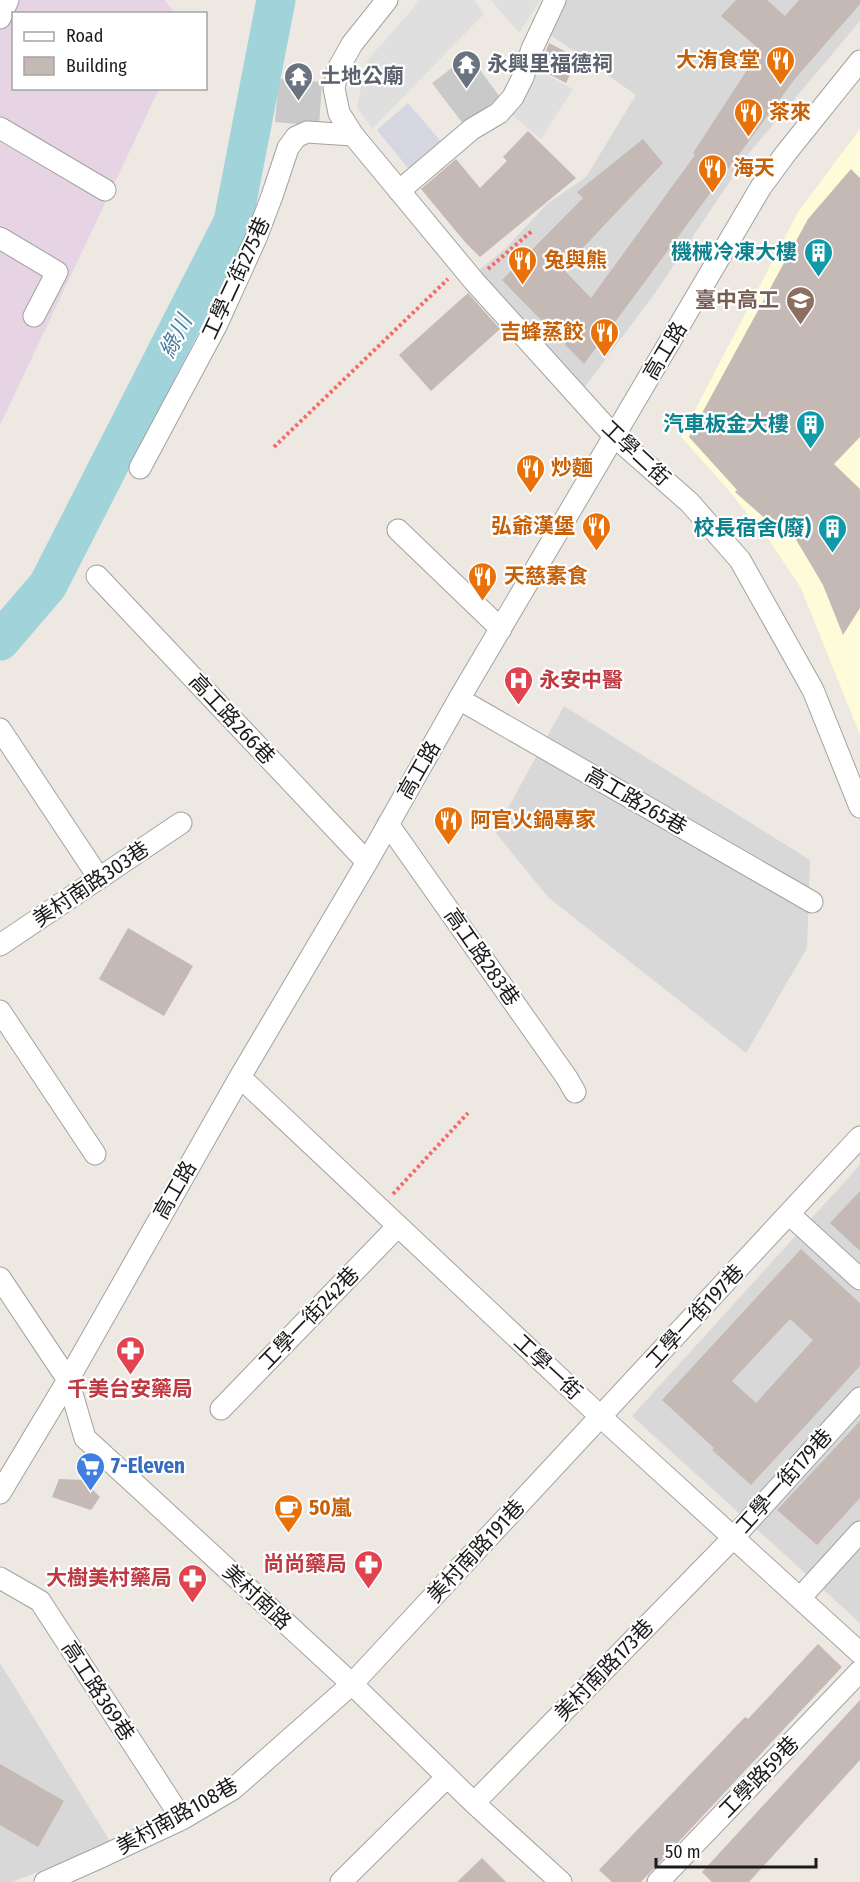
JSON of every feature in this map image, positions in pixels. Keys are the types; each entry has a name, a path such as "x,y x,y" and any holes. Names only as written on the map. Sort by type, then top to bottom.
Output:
{"street":[{"path":"0,18 8,0"},
{"name":"工學二街","path":"387,0 352,44 338,69 334,88 339,113 352,135 468,273 614,436 690,503 740,560 813,690 860,807"},
{"path":"399,191 472,129 499,113 513,97 555,0"},
{"name":"高工路","path":"0,1493 68,1380 459,699 761,187 860,61"},
{"path":"0,128 105,190"},
{"name":"工學二街275巷","path":"140,468 217,324 256,238 288,148 296,137 308,132 352,135"},
{"path":"0,238 57,272 34,316"},
{"path":"398,530 501,629"},
{"name":"高工路266巷","path":"97,576 367,862"},
{"name":"高工路265巷","path":"459,699 812,902"},
{"path":"0,729 99,878"},
{"name":"美村南路303巷","path":"0,945 181,824"},
{"name":"高工路283巷","path":"388,824 575,1092"},
{"path":"0,1011 95,1154"},
{"name":"工學一街","path":"240,1077 601,1417 860,1653"},
{"name":"工學一街197巷","path":"601,1417 860,1137"},
{"path":"789,1214 860,1279"},
{"name":"工學一街242巷","path":"221,1409 398,1226"},
{"name":"美村南路","path":"0,1278 68,1380 86,1438 352,1684 474,1803 561,1882"},
{"name":"工學一街179巷","path":"733,1538 860,1398"},
{"name":"美村南路191巷","path":"352,1684 601,1417"},
{"path":"800,1598 860,1532"},
{"name":"美村南路173巷","path":"474,1803 733,1538"},
{"name":"高工路369巷","path":"0,1578 40,1601 182,1819"},
{"name":"工學路59巷","path":"658,1882 860,1671"},
{"name":"美村南路108巷","path":"45,1882 182,1819 233,1789 352,1684"},
{"path":"340,1882 447,1777"}],"path":[{"path":"274,447 468,273 533,230"},
{"path":"379,1208 468,1113"}],"shaded area":[{"path":"0,0 165,0 173,12 12,12 12,90 159,90 0,425"},
{"path":"420,0 474,0 484,14 372,129 357,107 366,62"},
{"path":"491,0 540,0 519,33"},
{"path":"565,0 860,0 860,21 749,153 655,293 581,392 479,270 506,248 547,204 586,177 636,95 545,31"},
{"name":"永興里福德祠","path":"469,55 500,97 464,125 432,83"},
{"path":"532,67 573,89 541,139 507,111"},
{"name":"土地公廟","path":"279,79 322,82 319,126 275,122"},
{"path":"408,103 444,145 412,173 377,130"},
{"name":"臺中高工","path":"860,129 860,735 801,588 771,543 726,487 681,437 798,212"},
{"path":"564,706 810,860 807,948 746,1053 549,898 495,832"},
{"path":"860,1165 860,1623 632,1416"},
{"path":"0,1663 111,1843 12,1882 0,1882"}],"building":[{"path":"736,0 767,0 785,16 799,0 860,0 860,4 794,80 584,364 502,280 583,198 577,192 643,139 663,163 563,269 591,298 695,155 693,153 760,50 721,16"},
{"path":"549,43 578,58 566,83 539,69"},
{"path":"528,131 576,178 480,257 421,189 456,159 480,188 507,161 503,157"},
{"name":"臺中高工","path":"851,169 860,178 860,437 834,464 860,489 860,608 843,635 823,585 785,521 777,529 735,492 737,490 689,437 808,219"},
{"path":"468,293 500,329 431,391 399,355"},
{"path":"128,928 193,966 164,1016 99,979"},
{"path":"860,1191 860,1251 830,1223"},
{"path":"801,1249 860,1303 860,1366 751,1485 662,1400","holes":["790,1319 813,1340 756,1403 732,1381"]},
{"path":"860,1421 860,1498 817,1545 777,1510"},
{"path":"59,1479 83,1480 100,1497 91,1510 52,1497"},
{"path":"818,1644 842,1667 641,1882 612,1882 599,1870 745,1717 748,1719"},
{"path":"860,1700 860,1760 749,1882 712,1882 702,1872"},
{"path":"0,1764 64,1801 38,1847 0,1825"},
{"path":"482,1858 506,1882 457,1882"}],"waterway":[{"name":"綠川","path":"0,641 48,585 233,222 276,0"}],"place":[{"name":"大洧食堂","path":"781,86"},
{"name":"永興里福德祠","path":"466,90"},
{"name":"土地公廟","path":"299,102"},
{"name":"茶來","path":"748,138"},
{"name":"海天","path":"712,194"},
{"name":"機械冷凍大樓","path":"818,278"},
{"name":"兔與熊","path":"523,286"},
{"name":"臺中高工","path":"800,326"},
{"name":"吉蜂蒸餃","path":"605,358"},
{"name":"汽車板金大樓","path":"810,450"},
{"name":"炒麵","path":"530,494"},
{"name":"弘爺漢堡","path":"596,552"},
{"name":"校長宿舍(廢)","path":"832,554"},
{"name":"天慈素食","path":"483,602"},
{"name":"永安中醫","path":"518,706"},
{"name":"阿官火鍋專家","path":"449,846"},
{"name":"千美台安藥局","path":"130,1376"},
{"name":"7-Eleven","path":"90,1492"},
{"name":"50嵐","path":"288,1534"},
{"name":"尚尚藥局","path":"368,1590"},
{"name":"大樹美村藥局","path":"193,1604"}]}
